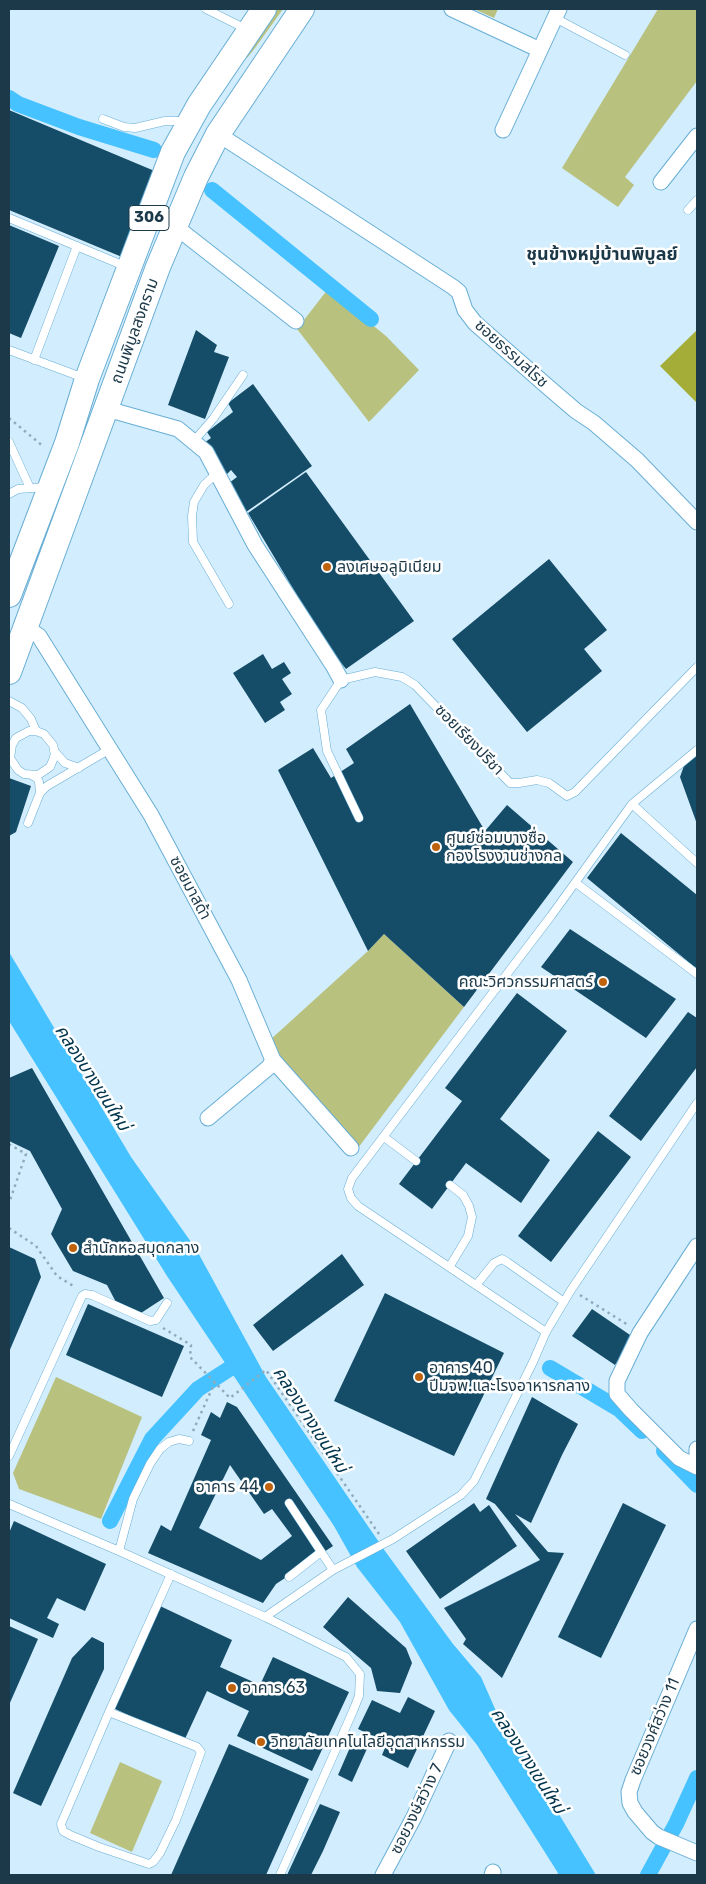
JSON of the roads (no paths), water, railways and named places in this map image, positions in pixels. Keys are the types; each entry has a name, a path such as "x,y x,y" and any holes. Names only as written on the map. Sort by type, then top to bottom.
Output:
{"main road":[{"name":"ถนนพิบูลสงคราม","path":"9,595 40,487 64,451 87,379 173,152 190,121 264,9"},
{"name":"ถนนพิบูลสงคราม","path":"9,672 158,267 196,177 218,134 302,9"},
{"path":"87,379 105,372 110,367 145,274 149,269 158,267"},
{"path":"64,451 76,437 90,411 96,408 107,409"}],"street":[{"path":"452,9 540,50"},
{"path":"504,130 557,13"},
{"name":"ซอยธรรมสโรช","path":"218,134 453,286 458,292 465,310 476,323 576,411 594,423 637,460 697,522"},
{"path":"660,182 697,136"},
{"path":"176,226 296,321"},
{"path":"107,409 178,429 206,452 255,545 334,666 341,680"},
{"name":"ซอยมาสด้า","path":"25,629 39,636 151,815 239,980 273,1060 351,1148"},
{"path":"208,1118 269,1067 273,1060"},
{"path":"697,1246 640,1333 617,1381 617,1394 679,1458 697,1467"},
{"path":"697,1449 697,1454"},
{"name":"ซอยวงศ์สว่าง 11","path":"697,1629 633,1780 630,1792 630,1803 644,1824 666,1840 697,1853"},
{"name":"ซอยวงษ์สว่าง 7","path":"383,1875 414,1817 449,1741"}],"lane":[{"path":"206,9 250,31"},
{"path":"557,13 625,55"},
{"path":"103,119 124,127 135,128 165,122 190,121"},
{"path":"688,210 697,200"},
{"path":"9,218 130,269"},
{"path":"34,360 77,246"},
{"path":"9,350 87,379"},
{"path":"193,442 213,419 242,375"},
{"path":"9,442 40,487"},
{"path":"217,473 204,485 194,502 192,516 193,542 229,604"},
{"path":"9,494 18,488 40,487"},
{"name":"ซอยเรียงปรีชา","path":"341,680 375,672 402,677 414,685 510,783 537,780 549,783 567,796 575,792 697,667"},
{"path":"341,680 321,710 327,751 359,818"},
{"path":"9,701 22,708 36,731 49,738 54,751 65,763 79,768"},
{"path":"28,823 40,793 40,786 37,778 18,770 10,759 12,744 16,738 22,733 36,731"},
{"path":"40,793 110,749"},
{"path":"546,1332 358,1206 351,1198 348,1189 352,1178 576,883 632,804 697,750"},
{"path":"31,776 38,775 50,767 54,751"},
{"path":"632,804 697,863"},
{"path":"576,883 697,974"},
{"path":"265,1617 334,1570 386,1544 460,1494 474,1480 534,1362 546,1332 571,1290 697,1103"},
{"path":"384,1137 416,1161"},
{"path":"450,1185 463,1196 469,1206 472,1217 468,1236 450,1266"},
{"path":"477,1284 494,1263 502,1260 564,1302"},
{"path":"9,1455 82,1296 92,1294 150,1320 156,1320 167,1302"},
{"path":"119,1551 133,1499 150,1464 160,1449 169,1442 189,1441"},
{"path":"289,1503 334,1570"},
{"path":"9,1504 265,1617 346,1657 360,1674 359,1696 280,1875"},
{"path":"289,1577 321,1552"},
{"path":"109,1712 197,1747 201,1752 176,1820 160,1853 149,1864 99,1847 63,1831 61,1824 109,1712 171,1574"}],"water":[{"name":"คลองบางเขนใหม่","path":"9,952 131,1157 196,1249 266,1377 385,1551 453,1644 481,1677 496,1711 596,1875 557,1875 558,1873 477,1745 449,1710 400,1622 357,1567 334,1526 167,1276 9,1021"},
{"path":"658,1846 664,1851 654,1875 644,1875"}],"waterway":[{"path":"9,98 18,104 79,127 154,150"},
{"path":"212,190 371,319"},
{"path":"110,1521 152,1439 198,1389 246,1358"},
{"path":"550,1368 619,1409 642,1431"},
{"path":"664,1451 697,1485"},
{"path":"648,1875 676,1824 697,1778"}],"place":[{"name":"ลงเศษอลูมิเนียม","path":"327,567"},
{"name":"ศูนย์ซ่อมบางซื่อ กองโรงงานช่างกล","path":"436,847"},
{"name":"คณะวิศวกรรมศาสตร์","path":"603,982"},
{"name":"สำนักหอสมุดกลาง","path":"73,1248"},
{"name":"อาคาร 40 ปีมจพ.และโรงอาหารกลาง","path":"419,1377"},
{"name":"อาคาร 44","path":"269,1487"},
{"name":"อาคาร 63","path":"232,1688"},
{"name":"วิทยาลัยเทคโนโลยีอุตสาหกรรม","path":"261,1742"}],"district":[{"name":"ชุนข้างหมู่บ้านพิบูลย์","path":"602,255"}]}
